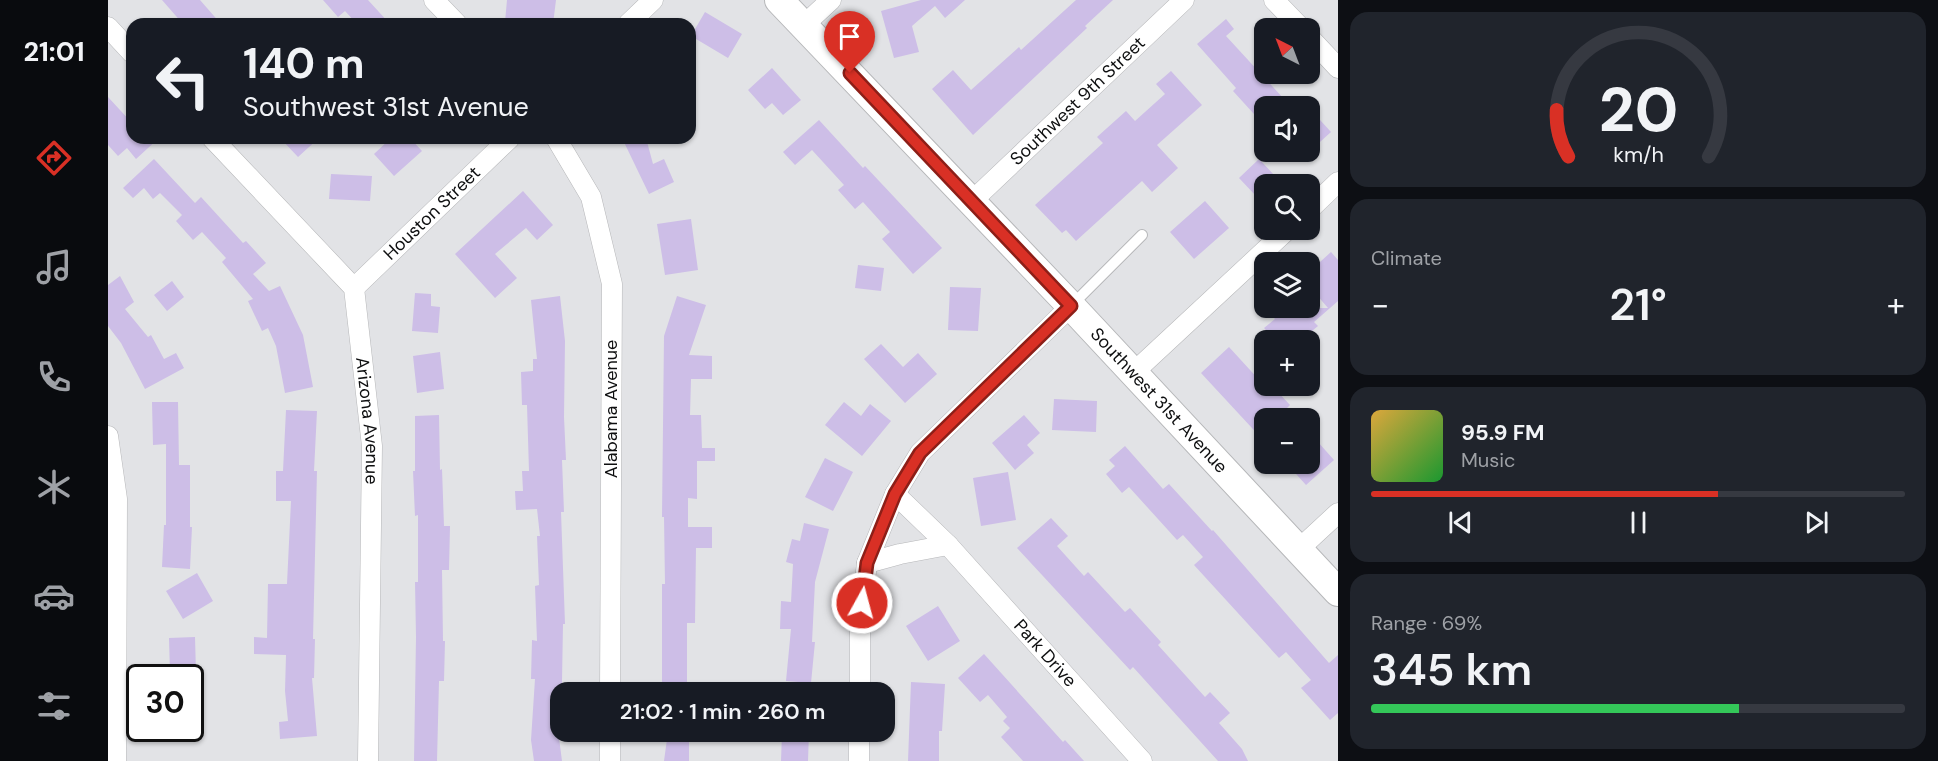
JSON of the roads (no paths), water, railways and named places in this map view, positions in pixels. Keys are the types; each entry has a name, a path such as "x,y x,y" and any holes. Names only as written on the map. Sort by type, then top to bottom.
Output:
{"main road":[{"name":"Southwest 31st Avenue","path":"780,0 1071,306 1132,374 1338,592"}],"street":[{"path":"434,0 451,18"},
{"path":"634,18 654,0"},
{"path":"804,25 831,0"},
{"name":"Southwest 9th Street","path":"971,202 1184,0"},
{"path":"1274,0 1291,18"},
{"path":"108,27 126,46"},
{"path":"1320,49 1338,68"},
{"path":"218,144 354,288"},
{"name":"Houston Street","path":"354,288 504,144"},
{"name":"Alabama Avenue","path":"559,144 591,197 612,284 610,682"},
{"path":"1320,199 1338,182"},
{"path":"1132,374 1276,240"},
{"name":"Arizona Avenue","path":"354,288 372,446 368,761"},
{"path":"860,682 860,623 867,563 895,494 920,453 1071,306"},
{"path":"108,436 117,499 116,761"},
{"name":"Park Drive","path":"895,494 948,545 1142,761"},
{"path":"1298,550 1338,513"},
{"path":"867,563 948,545"},
{"path":"610,742 610,761"},
{"path":"859,742 859,761"}],"lane":[{"path":"1071,306 1142,236"}]}
